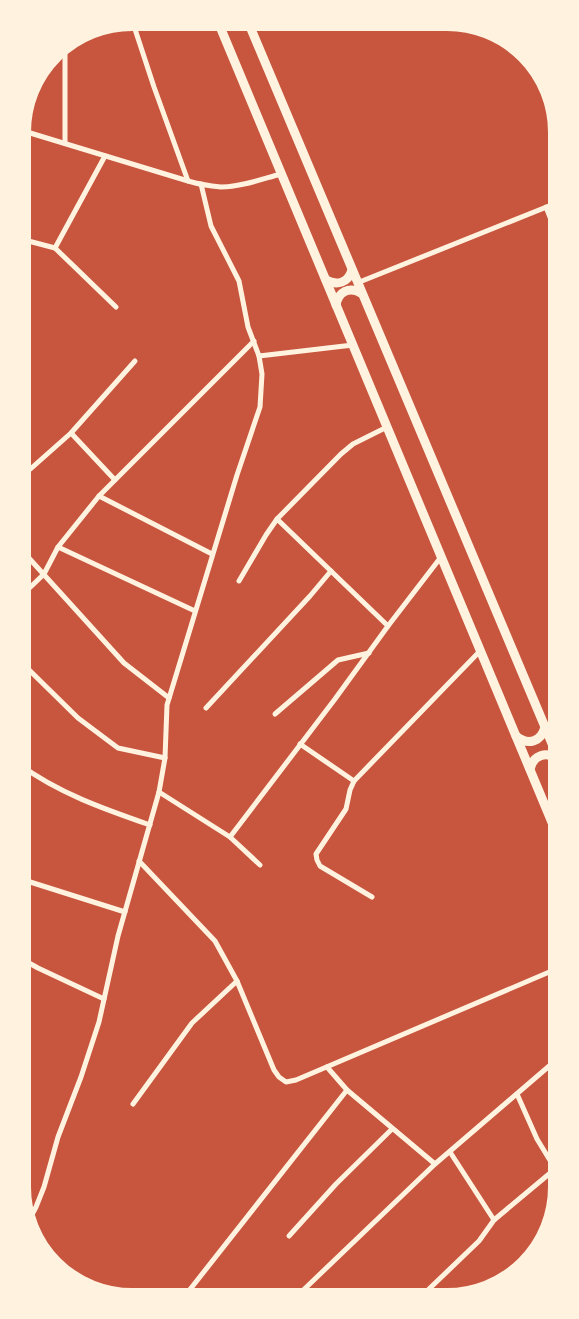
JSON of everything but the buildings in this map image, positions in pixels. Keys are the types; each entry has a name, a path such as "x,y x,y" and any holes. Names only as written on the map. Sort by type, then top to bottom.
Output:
{"highway":[{"path":"220,27 552,822"},
{"path":"250,27 552,743"},
{"path":"326,280 335,284 344,281 352,270"},
{"path":"331,293 357,283"},
{"path":"336,305 338,297 345,291 353,290 361,293"},
{"path":"516,736 527,742 533,741 539,738 545,727"},
{"path":"530,769 534,759 540,755 552,756"}],"street":[{"path":"134,27 188,182"},
{"path":"65,52 65,143"},
{"path":"27,132 188,182 222,187 241,185 282,174"},
{"path":"55,248 105,156"},
{"path":"31,1216 44,1187 58,1137 99,1022 118,936 159,792 165,758 166,705 260,407 262,374 259,356 248,327 238,281 211,226 201,184"},
{"path":"357,283 552,205"},
{"path":"546,207 552,222"},
{"path":"27,241 55,248 116,307"},
{"path":"27,590 44,574 58,547 99,496 254,341"},
{"path":"259,356 353,345"},
{"path":"27,472 71,433 135,361"},
{"path":"239,581 277,519 341,454 353,444 387,427"},
{"path":"71,433 115,480"},
{"path":"99,496 212,554"},
{"path":"277,519 388,626"},
{"path":"58,547 195,611"},
{"path":"27,556 124,663 169,698"},
{"path":"230,837 441,557"},
{"path":"206,708 331,571"},
{"path":"372,897 320,866 316,860 316,854 346,809 354,781 480,651"},
{"path":"275,714 338,660 369,652"},
{"path":"27,668 78,718 117,748 165,758"},
{"path":"300,744 354,781"},
{"path":"27,771 87,803 150,825"},
{"path":"159,792 230,837 260,865"},
{"path":"139,861 215,941 237,981 279,1077 286,1082 296,1080 552,971"},
{"path":"27,881 126,912"},
{"path":"27,962 104,999"},
{"path":"133,1104 202,1011 237,981"},
{"path":"301,1292 435,1164 552,1064"},
{"path":"327,1066 347,1089 435,1164"},
{"path":"188,1292 347,1089"},
{"path":"517,1094 552,1165"},
{"path":"289,1236 336,1184 393,1129"},
{"path":"450,1152 494,1220"},
{"path":"429,1289 479,1241 494,1220 552,1172"}]}
